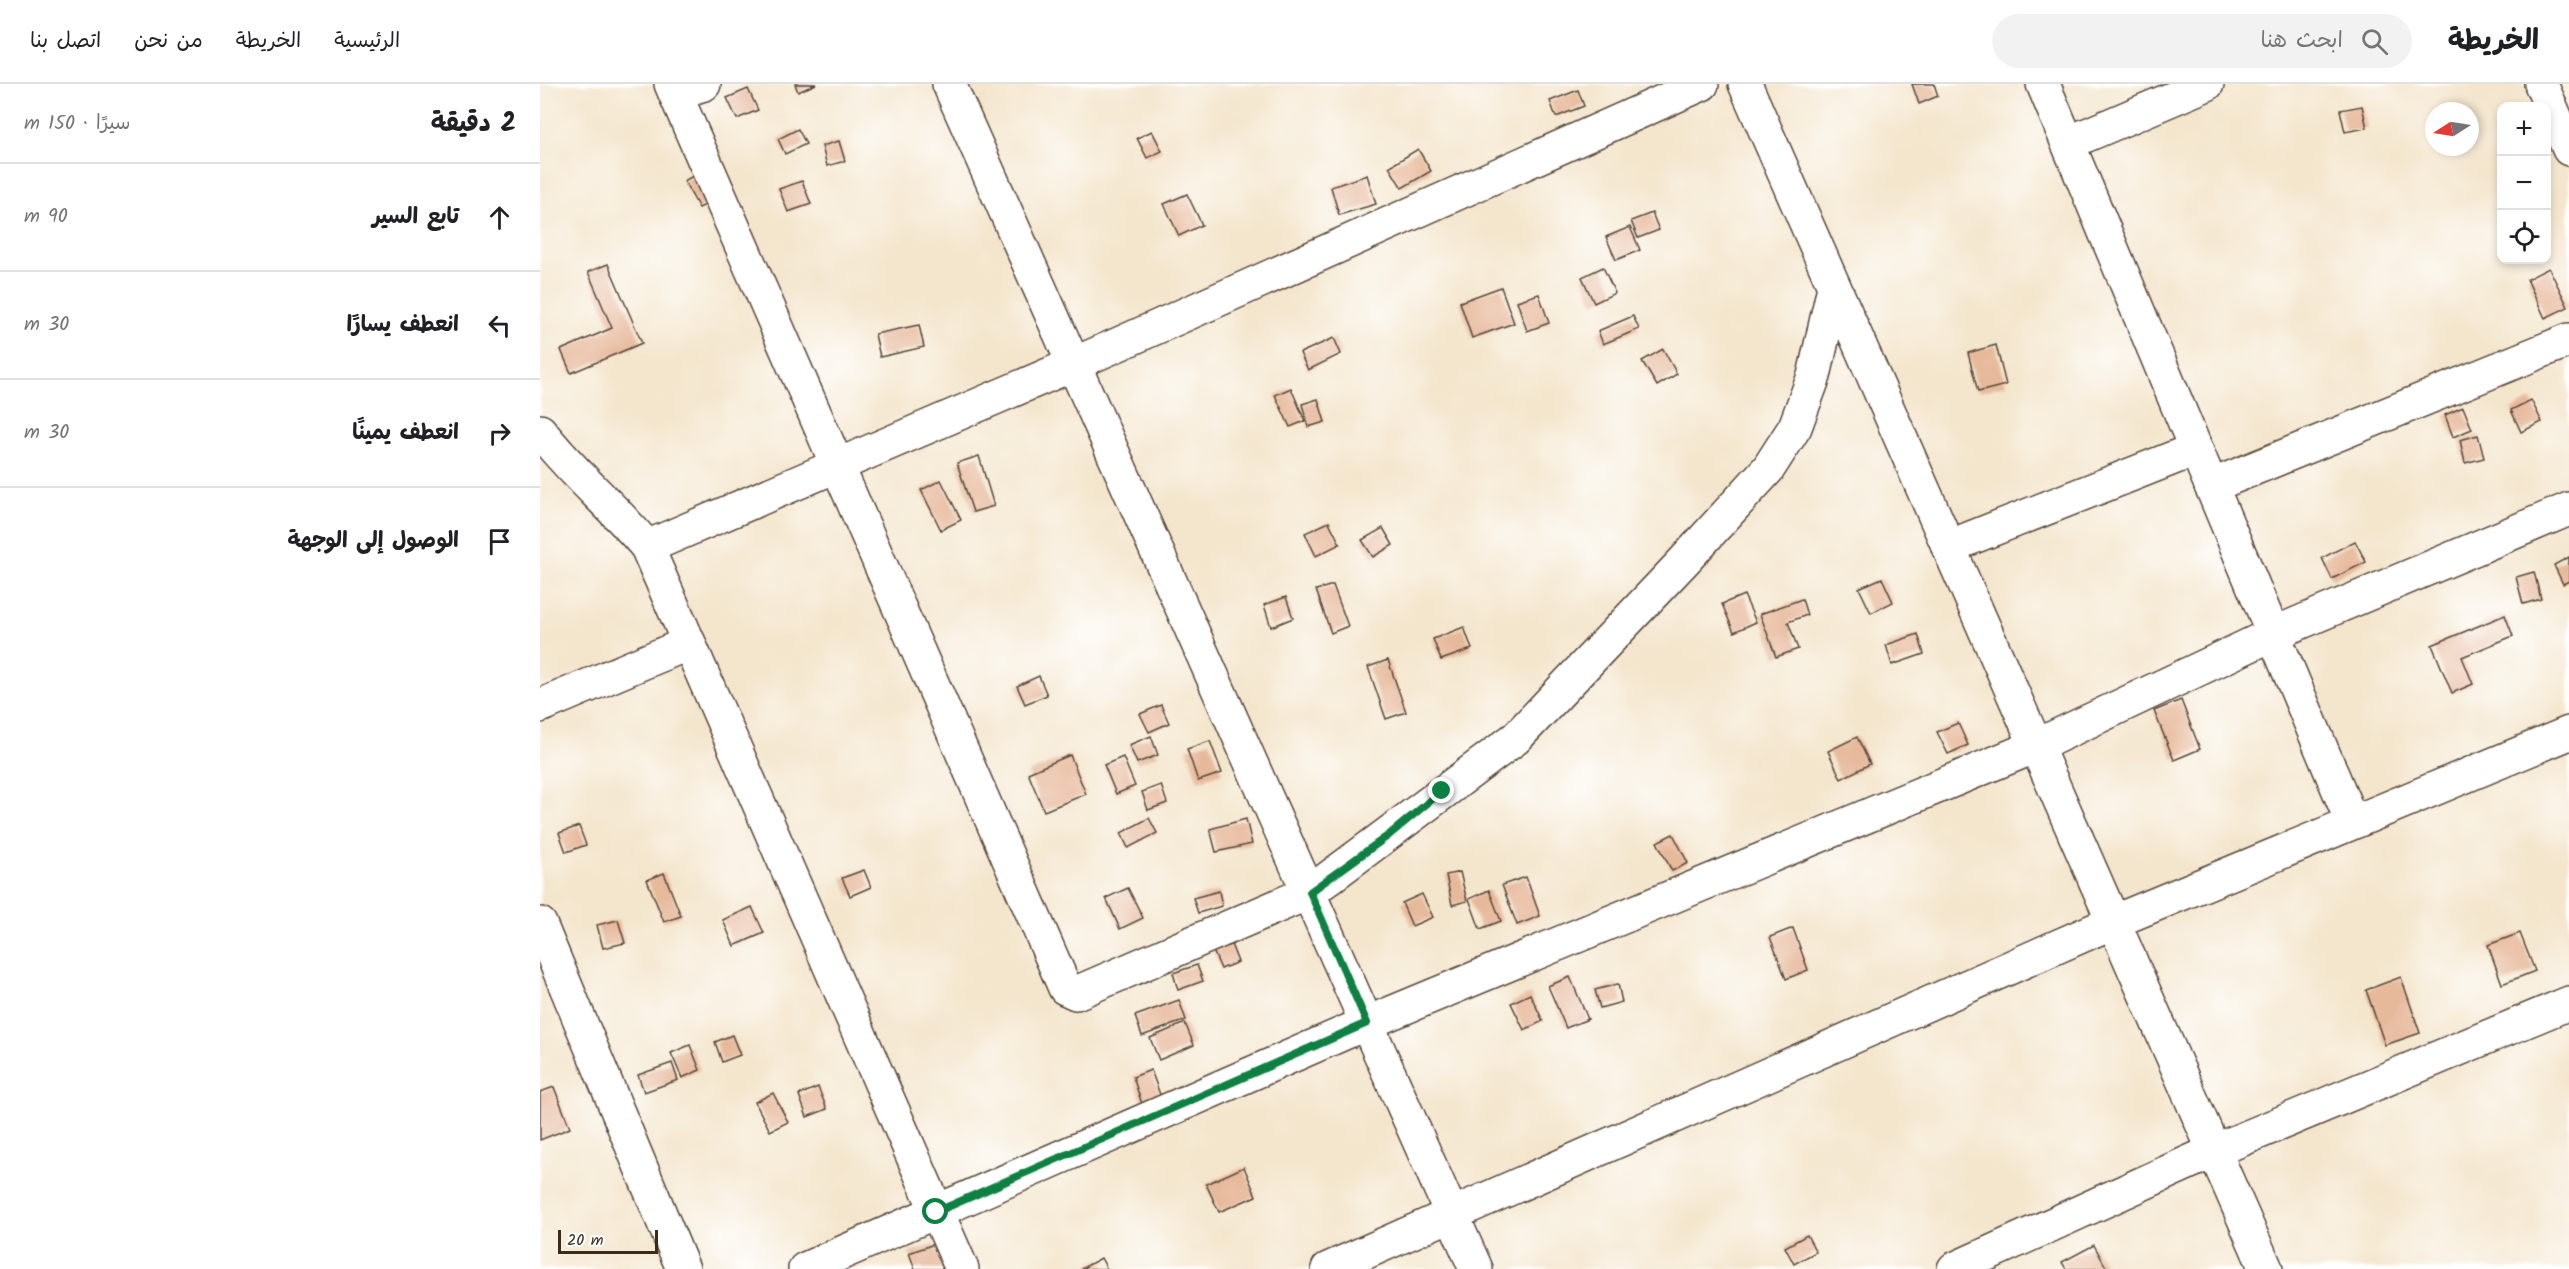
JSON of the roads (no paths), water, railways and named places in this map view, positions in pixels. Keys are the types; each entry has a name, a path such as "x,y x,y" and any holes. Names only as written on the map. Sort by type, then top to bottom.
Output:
{"street":[{"path":"949,84 1476,1269"},
{"path":"647,547 1074,364 1702,84"},
{"path":"1745,84 2266,1269"},
{"path":"2043,84 2352,822"},
{"path":"2068,143 2207,84"},
{"path":"2541,84 2569,149"},
{"path":"683,87 837,466 1065,988 1076,993 1310,892 1516,738 1768,469 1795,427 1814,376 1834,287"},
{"path":"2211,486 2569,340"},
{"path":"540,431 587,484 620,514 647,547 962,1269"},
{"path":"1948,547 2196,449"},
{"path":"805,1269 1367,1023 2036,746 2273,634 2569,509"},
{"path":"540,706 689,644"},
{"path":"1328,1269 2113,922 2569,733"},
{"path":"540,924 683,1269"},
{"path":"1954,1269 2214,1151 2569,1003"}]}
